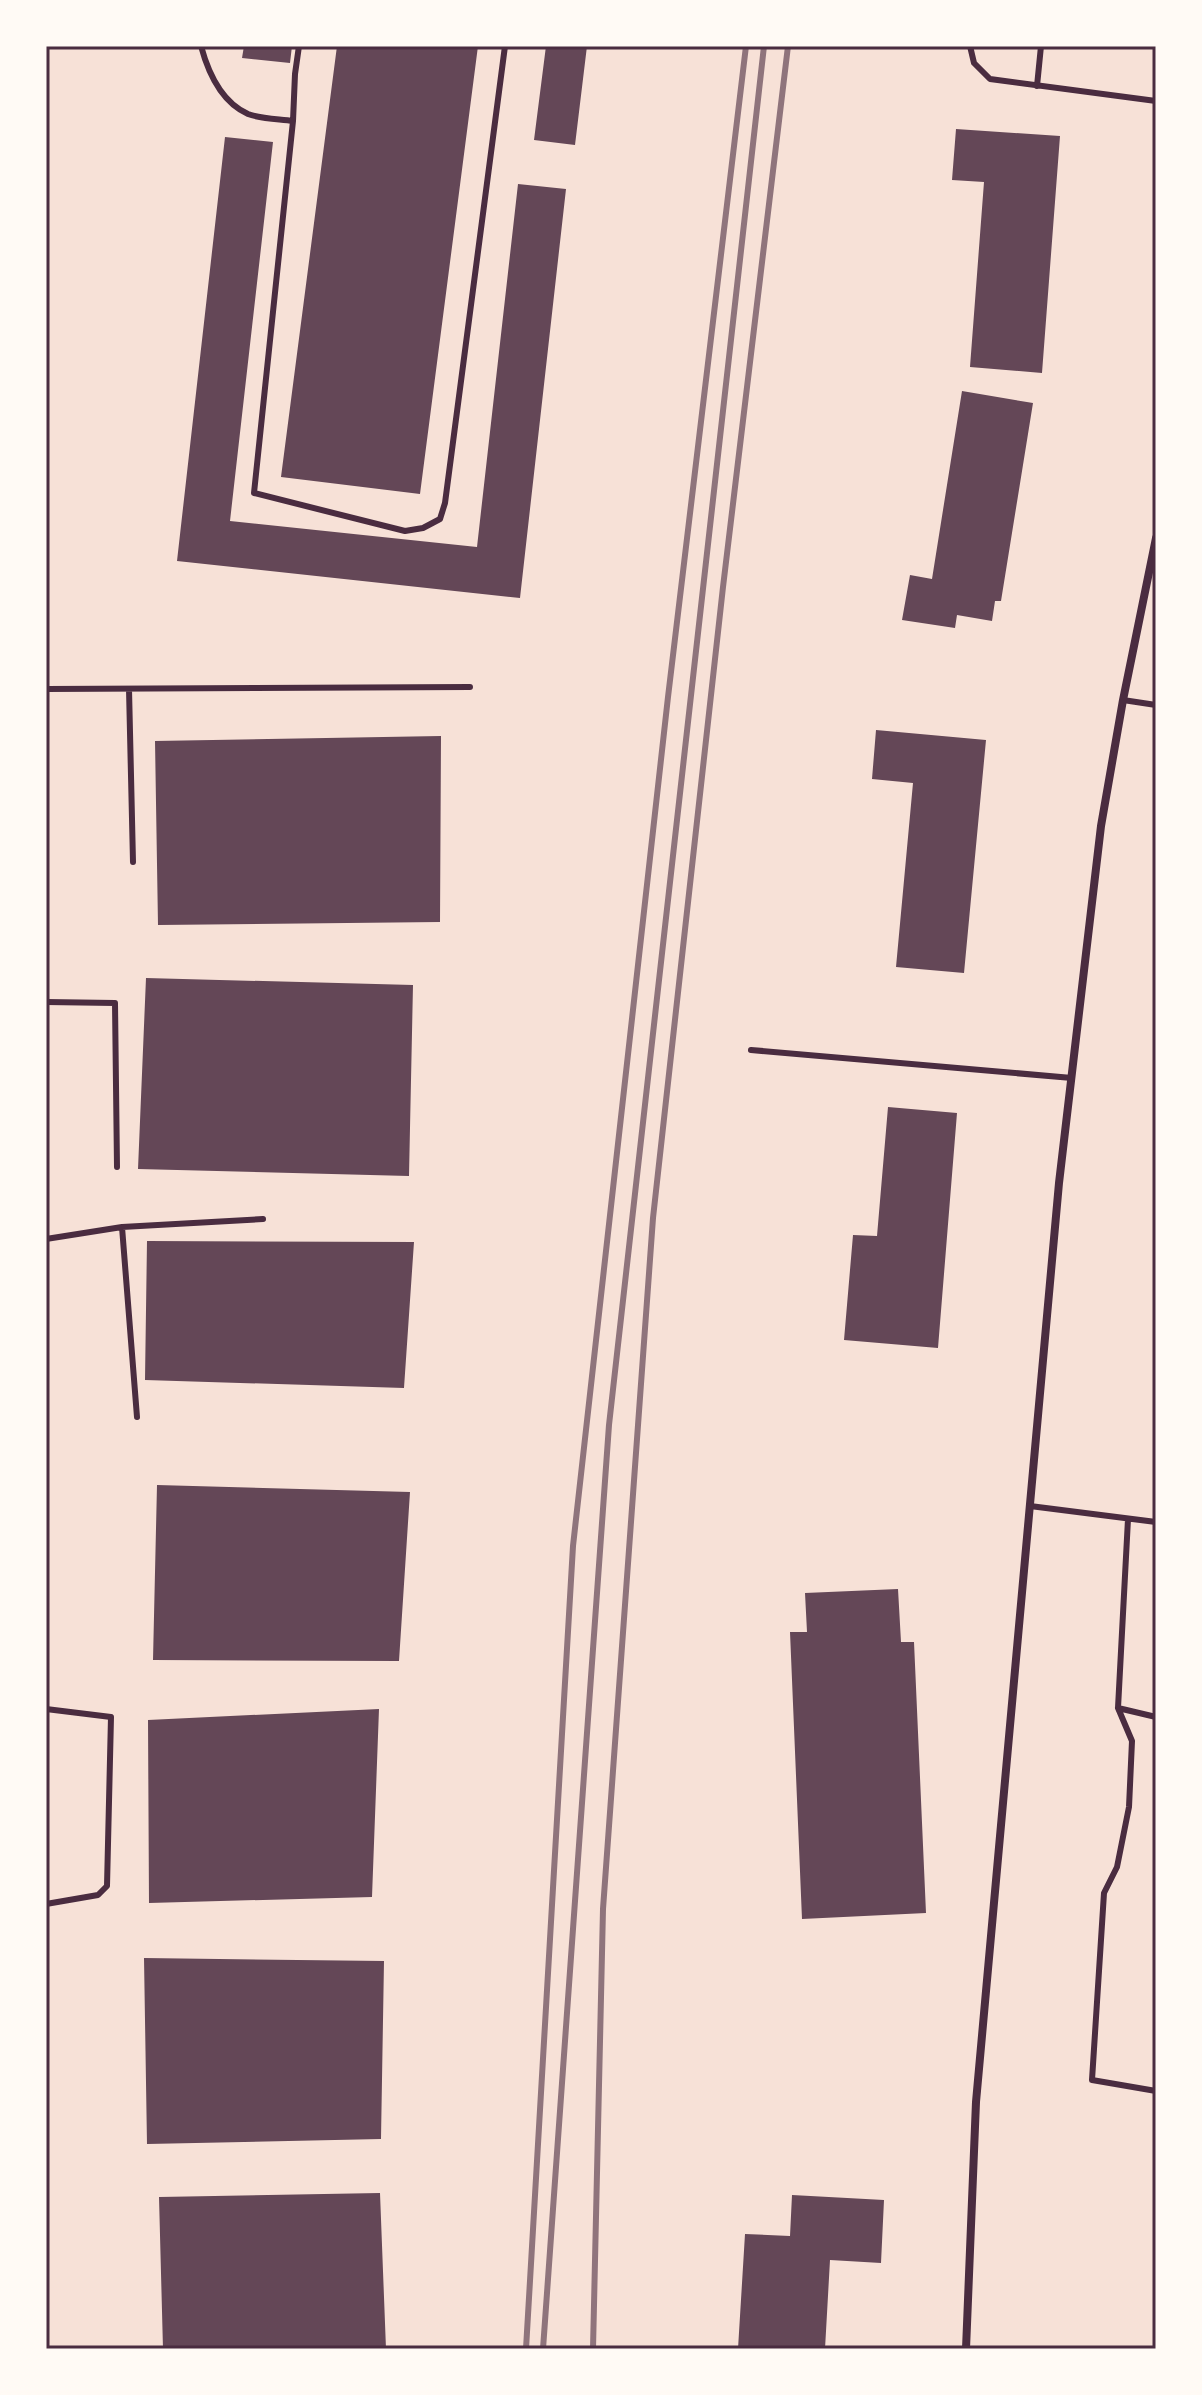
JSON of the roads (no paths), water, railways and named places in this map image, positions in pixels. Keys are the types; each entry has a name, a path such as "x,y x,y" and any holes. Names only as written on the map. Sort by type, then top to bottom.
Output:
{"street":[{"path":"966,2349 976,2102 1059,1183 1101,826 1156,538"}],"lane":[{"path":"201,46 207,67 222,93 248,114 293,121"},
{"path":"299,46 254,493 405,531 423,528 440,519 445,503 505,46"},
{"path":"970,46 974,63 990,79 1156,101"},
{"path":"1037,86 1041,46"},
{"path":"46,689 470,687"},
{"path":"129,689 133,862"},
{"path":"1123,700 1156,705"},
{"path":"46,1002 115,1003 117,1167"},
{"path":"751,1050 1072,1078"},
{"path":"46,1239 122,1227 263,1219"},
{"path":"122,1227 137,1417"},
{"path":"1030,1506 1156,1522"},
{"path":"1128,1519 1118,1708 1132,1741 1129,1807 1117,1867 1104,1893 1092,2080 1156,2091"},
{"path":"1118,1708 1156,1717"},
{"path":"46,1709 111,1717 107,1886 98,1895 46,1904"}],"railway":[{"path":"526,2349 573,1546 668,697 746,46"},
{"path":"543,2349 609,1425 764,46"},
{"path":"593,2349 603,1909 653,1218 723,587 788,46"}]}
